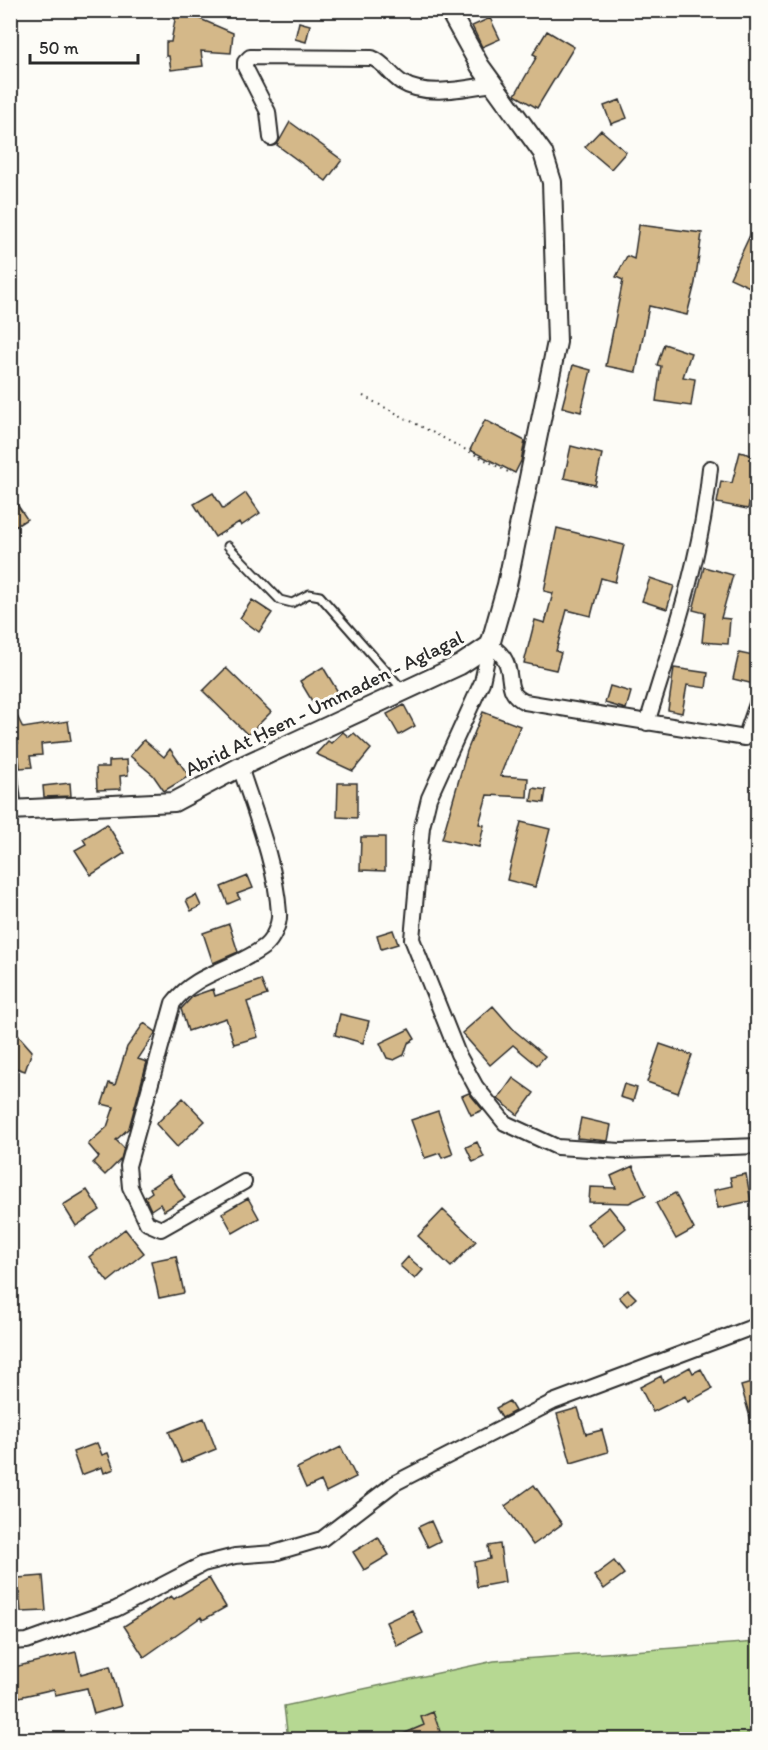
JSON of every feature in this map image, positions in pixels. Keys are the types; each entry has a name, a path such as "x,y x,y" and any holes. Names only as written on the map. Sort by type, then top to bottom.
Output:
{"street":[{"name":"Abrid At Ḥsen - Ummaden - Aglagal","path":"12,809 174,802 240,767 460,665 490,645 507,585 526,482 557,342 552,182 543,153 480,66 449,10"},
{"path":"271,138 268,112 245,67 245,62 250,57 366,57 382,63 401,82 420,88 444,89 493,84"},
{"path":"647,723 690,585 708,495 710,468"},
{"path":"758,701 746,738 525,702 516,698 510,684 509,665 502,654 490,645 482,682 429,798 422,827 411,921 412,939 458,1054 476,1087 505,1123 556,1147 632,1151 758,1146"},
{"path":"240,767 267,854 279,915 275,933 265,945 192,983 173,1003 127,1176 147,1222 161,1229 243,1182"},
{"path":"10,776 12,809"},
{"path":"10,1642 27,1641 116,1609 203,1564 235,1556 274,1553 322,1539 395,1483 553,1402 758,1325"}],"lane":[{"path":"228,546 280,600 292,603 309,594 320,596 404,692"}],"path":[{"path":"363,396 526,482"}],"green space":[{"path":"757,1642 757,1739 288,1739 284,1706 494,1661"}],"building":[{"path":"176,14 198,18 233,33 231,53 201,51 203,66 171,70 169,56 166,56 166,42 171,42"},
{"path":"490,18 500,39 482,47 472,26"},
{"path":"299,22 310,25 306,42 295,39"},
{"path":"547,31 574,47 537,108 515,95 537,56 533,54"},
{"path":"620,100 627,118 611,124 604,106"},
{"path":"290,122 342,160 326,181 277,145"},
{"path":"601,130 626,152 611,169 585,147"},
{"path":"758,218 758,281 754,289 730,278"},
{"path":"639,225 702,233 695,283 687,315 649,306 636,372 606,366 623,280 616,277 627,256 634,259"},
{"path":"664,344 691,353 683,377 695,379 691,406 656,401 661,366 657,365"},
{"path":"573,365 591,370 581,412 562,407"},
{"path":"485,420 525,441 521,461 515,473 470,450"},
{"path":"571,446 602,454 595,485 564,478"},
{"path":"740,452 758,457 758,482 753,481 748,509 717,503 721,481 732,483"},
{"path":"213,493 223,509 246,493 260,513 241,526 239,522 215,537 194,504"},
{"path":"10,494 27,519 10,530"},
{"path":"557,528 624,545 615,582 601,578 591,616 567,610 556,651 561,653 556,670 524,663 535,620 545,623 553,593 544,591"},
{"path":"704,567 733,575 721,618 730,619 728,644 702,642 705,613 693,610"},
{"path":"650,578 674,586 667,609 642,601"},
{"path":"252,600 272,613 259,632 240,618"},
{"path":"739,653 758,657 758,685 733,679"},
{"path":"323,667 338,692 315,706 300,681"},
{"path":"226,668 271,712 248,735 203,691"},
{"path":"674,668 708,673 706,688 687,685 682,713 668,710"},
{"path":"610,686 631,692 626,709 605,703"},
{"path":"10,702 23,728 68,721 71,741 41,744 42,755 30,756 32,767 20,768 19,757 14,757 13,743 18,743 10,728"},
{"path":"404,705 415,726 399,735 387,714"},
{"path":"483,712 520,726 500,776 528,778 527,797 487,795 479,824 484,825 479,847 442,839 467,751"},
{"path":"343,732 349,737 354,733 371,749 353,771 316,754 328,741 331,743"},
{"path":"144,740 164,757 170,749 189,776 164,791 153,775 130,756"},
{"path":"127,760 128,775 120,776 121,789 97,790 96,767 109,767 109,761"},
{"path":"70,783 71,796 44,797 43,786"},
{"path":"338,783 357,783 357,818 337,817"},
{"path":"533,788 546,790 544,803 531,801"},
{"path":"521,822 550,829 535,887 507,880"},
{"path":"107,824 125,853 91,875 75,850 86,844 83,839"},
{"path":"361,837 385,837 385,871 360,870"},
{"path":"248,876 253,888 237,894 240,899 228,904 221,887"},
{"path":"196,895 201,906 191,911 186,900"},
{"path":"229,924 238,952 213,963 203,933"},
{"path":"393,930 398,944 381,949 377,935"},
{"path":"261,980 267,995 247,1002 258,1037 234,1044 226,1018 188,1031 181,1009 193,996 213,989 215,996"},
{"path":"493,1006 515,1031 545,1056 537,1065 513,1045 490,1065 462,1033"},
{"path":"340,1014 369,1021 363,1043 335,1035"},
{"path":"144,1023 156,1032 138,1059 147,1062 129,1128 116,1140 124,1148 121,1159 105,1175 93,1163 99,1157 88,1144 107,1127 114,1107 102,1104 109,1083 115,1085 127,1047"},
{"path":"10,1026 32,1051 25,1071 10,1066"},
{"path":"409,1029 415,1039 408,1043 404,1055 394,1060 387,1058 380,1043"},
{"path":"660,1044 692,1055 678,1093 647,1082"},
{"path":"513,1078 534,1093 518,1115 498,1099"},
{"path":"624,1084 637,1088 633,1101 620,1097"},
{"path":"469,1093 483,1110 471,1115 462,1096"},
{"path":"183,1098 205,1121 177,1147 156,1124"},
{"path":"438,1111 453,1154 442,1158 440,1153 425,1158 411,1120"},
{"path":"581,1118 611,1125 608,1141 577,1138"},
{"path":"477,1142 484,1157 473,1162 466,1147"},
{"path":"633,1166 646,1195 629,1203 589,1202 590,1187 616,1188 611,1176"},
{"path":"746,1174 751,1201 718,1208 714,1190 732,1186 730,1177"},
{"path":"170,1175 185,1198 164,1211 160,1204 151,1210 145,1197 152,1192 150,1188"},
{"path":"87,1190 100,1210 76,1226 63,1205"},
{"path":"675,1193 694,1229 676,1239 656,1203"},
{"path":"248,1198 259,1218 233,1233 222,1213"},
{"path":"609,1207 626,1228 604,1246 587,1224"},
{"path":"443,1210 476,1241 451,1267 418,1236"},
{"path":"125,1229 144,1253 108,1282 89,1257"},
{"path":"176,1256 184,1293 159,1298 151,1261"},
{"path":"408,1257 423,1270 415,1279 400,1266"},
{"path":"628,1290 636,1298 627,1306 619,1297"},
{"path":"690,1367 693,1373 701,1369 712,1389 688,1402 685,1396 653,1412 640,1387 661,1376 663,1382"},
{"path":"758,1381 758,1431 754,1431 741,1386"},
{"path":"509,1401 515,1411 502,1418 496,1408"},
{"path":"578,1408 586,1434 602,1430 608,1452 571,1463 557,1414"},
{"path":"204,1418 216,1449 182,1463 169,1432"},
{"path":"97,1443 102,1455 108,1453 114,1469 104,1473 102,1467 81,1475 73,1452"},
{"path":"341,1447 356,1477 326,1492 321,1481 306,1488 297,1468"},
{"path":"534,1485 562,1524 533,1545 505,1506"},
{"path":"431,1521 440,1541 428,1547 418,1527"},
{"path":"378,1537 389,1555 364,1570 353,1552"},
{"path":"500,1544 505,1582 477,1587 474,1562 490,1559 488,1546"},
{"path":"614,1561 624,1574 604,1589 594,1576"},
{"path":"43,1576 46,1611 21,1612 18,1578"},
{"path":"209,1578 226,1607 203,1620 201,1617 144,1657 124,1626 171,1596 174,1599"},
{"path":"412,1610 423,1633 397,1646 386,1622"},
{"path":"76,1652 81,1674 110,1666 121,1706 94,1714 87,1688 55,1695 54,1689 19,1697 17,1691 10,1695 10,1668"},
{"path":"433,1712 443,1740 389,1740 424,1725 421,1717"}]}
